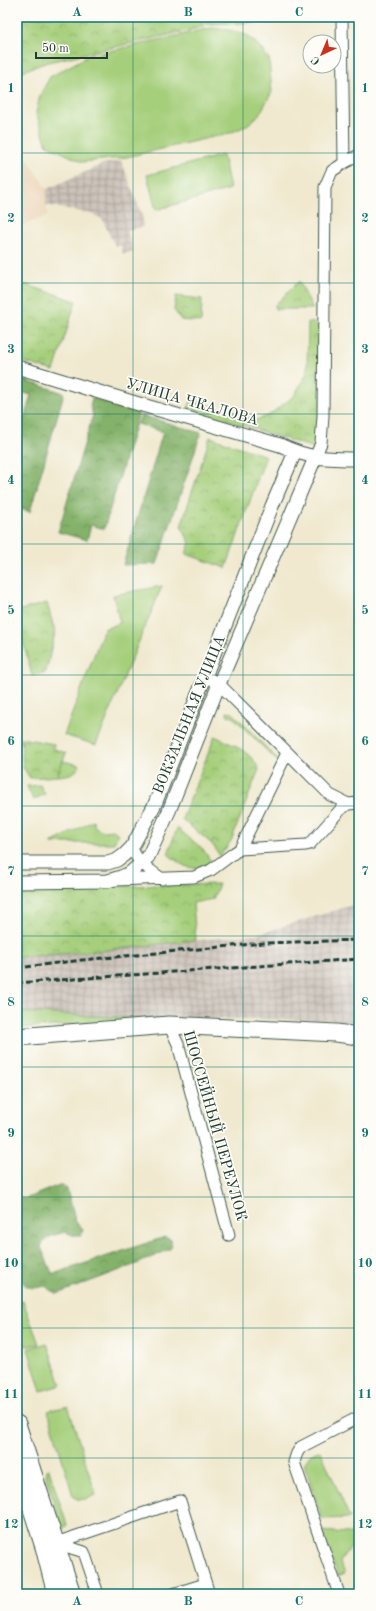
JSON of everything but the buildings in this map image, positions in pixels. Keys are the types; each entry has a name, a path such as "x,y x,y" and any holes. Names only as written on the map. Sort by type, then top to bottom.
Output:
{"main road":[{"path":"17,1037 169,1025 336,1033 359,1036"},
{"path":"17,1424 72,1594"},
{"path":"17,1462 44,1547 56,1594"}],"street":[{"path":"342,17 344,163"},
{"path":"315,458 321,443 323,416 325,187 332,171 359,156"},
{"name":"УЛИЦА ЧКАЛОВА","path":"17,367 280,445 295,452 315,458 359,459"},
{"name":"ВОКЗАЛЬНАЯ УЛИЦА","path":"17,863 108,863 124,855 132,847 155,804 295,452"},
{"name":"ВОКЗАЛЬНАЯ УЛИЦА","path":"17,882 108,880 125,875 142,863 148,856 169,811 219,684 315,458"},
{"path":"205,676 219,684 330,795 354,803"},
{"path":"108,880 185,878 202,875 240,849 287,753"},
{"path":"240,849 310,844 341,809 354,803"},
{"path":"132,847 134,854 142,863 162,879"},
{"name":"ШОССЕЙНЫЙ ПЕРЕУЛОК","path":"169,1025 178,1044 229,1235"},
{"path":"339,1594 294,1462 301,1446 359,1417"},
{"path":"56,1543 180,1501 207,1589 173,1594"},
{"path":"56,1543 84,1552 98,1594"}],"shaded area":[{"path":"17,143 47,189 47,216 17,228"},
{"path":"121,160 143,218 143,227 127,230 133,251 123,254 120,245 115,246 102,219 92,214 46,205 47,189 103,164"},
{"path":"359,903 359,1024 336,1020 87,1017 17,1012 17,957 100,951 258,934"}],"green space":[{"path":"17,17 200,17 203,27 48,62 17,73"},
{"path":"198,17 278,17 273,22 205,24 198,19"},
{"path":"211,28 229,30 247,35 258,45 269,59 272,92 259,115 246,126 230,133 122,158 82,162 47,145 36,113 40,95 50,77 88,56"},
{"path":"223,155 230,189 156,210 147,175"},
{"path":"299,281 313,309 275,309 275,305"},
{"path":"24,284 76,301 54,371 17,360 17,311"},
{"path":"176,296 202,299 201,322 181,320 174,310"},
{"path":"308,322 314,323 320,328 321,435 315,447 188,408 192,400 255,420 268,416 294,396 307,373"},
{"path":"17,378 64,393 30,512 17,508 17,442 31,395 17,391"},
{"path":"92,398 139,413 104,529 91,525 87,540 58,532 93,415 90,406"},
{"path":"141,415 201,433 157,564 123,565 163,432 138,424"},
{"path":"210,437 266,456 226,568 186,554 190,543 181,526"},
{"path":"162,586 96,745 64,735 104,629 120,623 113,595"},
{"path":"47,603 55,632 46,672 32,676 17,618 17,611"},
{"path":"227,712 231,712 235,715 278,760 276,760 233,717 227,715"},
{"path":"215,736 234,745 246,753 251,757 259,769 231,841 220,856 212,844 182,819"},
{"path":"21,738 54,744 54,749 66,753 57,776 30,778 23,767"},
{"path":"63,761 80,765 73,773 57,776"},
{"path":"40,785 45,794 33,800 27,786"},
{"path":"93,821 95,827 103,831 113,830 118,834 114,843 51,843"},
{"path":"177,828 203,849 212,863 199,868 188,867 168,854"},
{"path":"219,884 213,899 193,903 196,940 100,951 17,957 17,888"},
{"path":"17,1012 175,1020 17,1028"},
{"path":"59,1185 63,1185 67,1189 76,1222 83,1230 81,1236 75,1236 65,1232 50,1236 44,1240 41,1247 52,1273 56,1273 165,1237 170,1239 172,1246 170,1249 139,1263 57,1294 45,1286 36,1288 28,1287 22,1282 17,1273 17,1193 19,1197 25,1199"},
{"path":"23,1301 39,1344 29,1346 21,1345 17,1333 17,1303"},
{"path":"47,1343 61,1385 41,1391 28,1349"},
{"path":"68,1406 96,1495 81,1500 73,1496 48,1411"},
{"path":"318,1451 321,1452 350,1518 322,1519 304,1464 310,1455"},
{"path":"47,1469 49,1469 67,1525 62,1530 46,1476"},
{"path":"321,1531 359,1534 359,1544 347,1551 340,1563 345,1573 338,1576"}],"railway":[{"path":"17,968 82,960 264,943 359,940"},
{"path":"17,983 359,959"}]}
